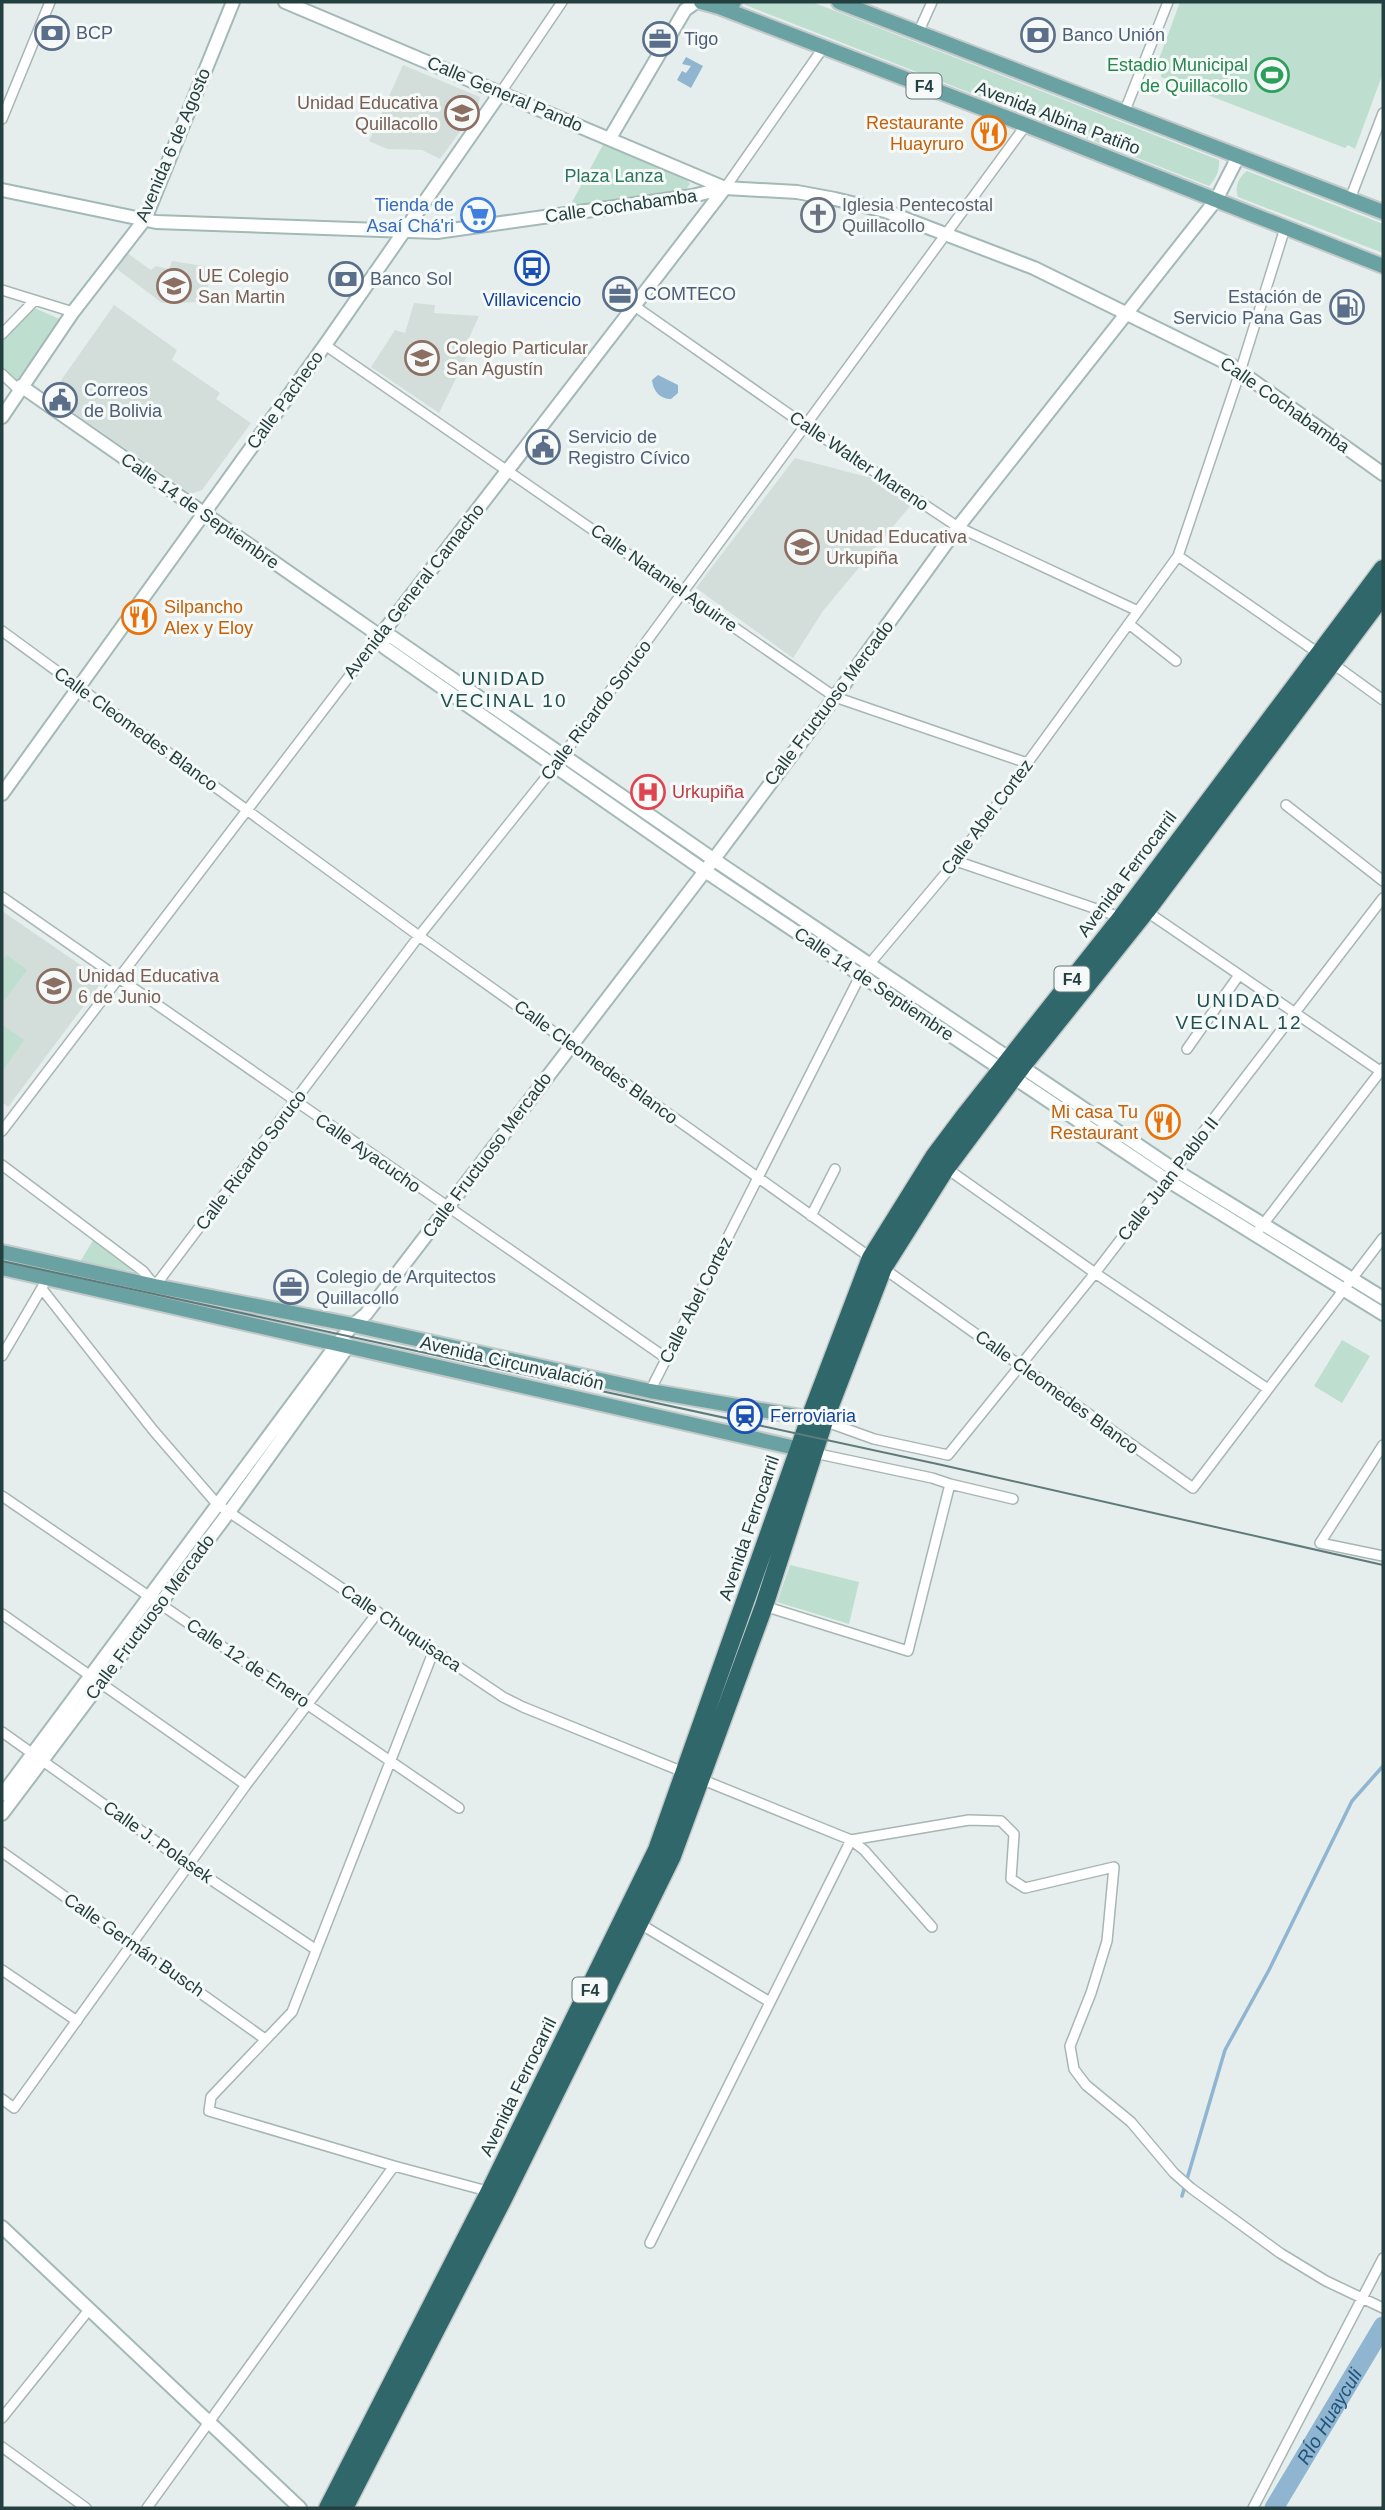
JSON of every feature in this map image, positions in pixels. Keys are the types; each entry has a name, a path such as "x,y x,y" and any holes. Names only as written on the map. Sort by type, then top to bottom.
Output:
{"highway":[{"name":"Avenida Ferrocarril","path":"693,1775 764,1606 817,1419 877,1263 934,1157 1012,1068 1140,906 1326,658 1383,569"},
{"name":"Avenida Ferrocarril","path":"1326,658 1383,595"},
{"name":"Avenida Ferrocarril","path":"877,1263 946,1168 1012,1068"},
{"name":"Avenida Ferrocarril","path":"344,2508 634,1920 672,1856 693,1775 807,1451"},
{"name":"Avenida Ferrocarril","path":"328,2508 497,2194"}],"main road":[{"name":"Avenida 6 de Agosto","path":"2,417 73,312 145,219 233,2"},
{"name":"Calle General Pando","path":"285,2 725,188"},
{"path":"610,138 685,10 696,2"},
{"name":"F4","path":"701,2 719,7"},
{"path":"719,7 734,2"},
{"name":"Avenida Albina Patiño","path":"839,2 1383,212"},
{"name":"Avenida Albina Patiño","path":"719,7 1383,266"},
{"name":"Calle Pacheco","path":"2,794 325,345 403,229 501,92"},
{"name":"Calle Fructuoso Mercado","path":"155,1600 218,1504 354,1332 705,871 958,527 1216,200 1238,157"},
{"name":"Calle Cochabamba","path":"2,190 156,222 437,232 692,197 725,188 797,192 835,199 885,211 1034,268 1231,365 1383,474"},
{"name":"Avenida General Camacho","path":"380,636 633,304 725,188"},
{"name":"Calle 14 de Septiembre","path":"20,388 380,636 392,637 705,871 861,974 1012,1068 1383,1314"},
{"name":"Calle 14 de Septiembre","path":"559,761 870,963 1012,1068"},
{"name":"Calle 14 de Septiembre","path":"1259,1230 1352,1278 1383,1298"},
{"name":"Avenida Circunvalación","path":"2,1251 354,1332 807,1451"},
{"name":"Avenida Circunvalación","path":"2,1268 45,1283 354,1332 650,1391 817,1419"},
{"name":"Calle Fructuoso Mercado","path":"2,1814 38,1757 95,1679 155,1600 229,1512 354,1332"},
{"name":"Calle Fructuoso Mercado","path":"2,1795 38,1757"},
{"path":"2,2227 88,2311 300,2508"}],"street":[{"path":"2,119 50,2"},
{"name":"Calle Pacheco","path":"501,92 562,2"},
{"path":"918,33 932,2"},
{"path":"1124,113 1168,2"},
{"name":"Avenida General Camacho","path":"725,188 823,48"},
{"path":"1350,199 1383,113"},
{"name":"Calle Ricardo Soruco","path":"155,1286 419,936 559,761 1026,125"},
{"name":"Calle Abel Cortez","path":"650,1391 861,974 956,861 1178,556 1285,228"},
{"path":"2,290 73,312"},
{"path":"2,334 34,301"},
{"name":"Calle Walter Mareno","path":"633,304 806,426 958,527 1138,611"},
{"name":"Calle Nataniel Aguirre","path":"325,345 835,697 1027,763"},
{"path":"2,374 20,388"},
{"path":"1178,556 1383,700"},
{"path":"1129,624 1176,661"},
{"name":"Calle Cleomedes Blanco","path":"2,631 419,936 1193,1488 1268,1389"},
{"name":"Avenida General Camacho","path":"2,1131 380,636"},
{"path":"1286,805 1383,881"},
{"path":"956,861 1128,921"},
{"name":"Calle Ayacucho","path":"2,897 666,1358"},
{"name":"Calle Juan Pablo II","path":"948,1455 1095,1273 1383,898"},
{"path":"1140,906 1382,1071 1259,1230"},
{"path":"1187,1049 1239,975"},
{"path":"2,1165 143,1271 155,1286"},
{"path":"946,1168 1095,1273 1268,1389 1383,1238"},
{"path":"811,1216 835,1169"},
{"path":"2,1356 45,1283"},
{"name":"Calle Chuquisaca","path":"45,1283 153,1430 218,1504 229,1512 503,1697 851,1840"},
{"name":"Avenida Circunvalación","path":"817,1419 874,1439 948,1455"},
{"path":"1383,1445 1321,1543 1383,1556"},
{"name":"Avenida Circunvalación","path":"807,1451 1013,1499"},
{"path":"764,1606 908,1651 950,1484"},
{"name":"Calle 12 de Enero","path":"2,1496 459,1808"},
{"path":"2,2099 14,2108 246,1785 378,1612"},
{"path":"2,1614 246,1785"},
{"path":"434,1650 292,2012 211,2097 209,2111 497,2194"},
{"name":"Calle J. Polasek","path":"2,1732 190,1865 315,1949"},
{"path":"851,1840 969,1820 1001,1821 1014,1834 1011,1879 1025,1888 1114,1867 1107,1941 1091,1993 1070,2046 1074,2068 1086,2085 1131,2122 1174,2173 1191,2188 1280,2253 1326,2281 1383,2308"},
{"path":"851,1840 864,1850 932,1927"},
{"path":"650,2243 851,1840"},
{"name":"Calle Germán Busch","path":"2,1852 265,2039"},
{"path":"634,1920 770,2003"},
{"path":"2,1970 77,2021"},
{"path":"148,2508 394,2166"},
{"path":"1254,2508 1383,2258"},
{"path":"2,2418 88,2311"},
{"path":"2,2447 86,2508"}],"shaded area":[{"path":"403,65 480,97 478,107 440,159 422,150 387,149 369,141"},
{"name":"UE Colegio San Martin","path":"127,253 151,270 156,266 169,269 172,261 209,267 207,302 162,303 117,269"},
{"name":"Colegio Particular San Agustín","path":"414,303 435,305 434,313 479,316 465,347 471,348 439,413 371,367 395,330 405,333"},
{"path":"114,305 177,350 172,360 220,393 216,399 251,423 202,490 191,494 50,396"},
{"name":"Unidad Educativa Urkupiña","path":"795,458 871,478 911,505 823,611 793,658 696,588"},
{"path":"2,911 101,979 101,983 8,1107 2,1102"}],"green space":[{"path":"812,2 1219,160 1217,174 1209,186 743,4"},
{"name":"Estadio Municipal de Quillacollo","path":"1180,2 1383,2 1383,73 1355,149 1348,145 1345,148 1161,77 1161,72 1155,70"},
{"name":"Plaza Lanza","path":"604,143 685,178 690,184 686,189 570,206"},
{"path":"1247,171 1383,224 1383,253 1238,197 1238,182"},
{"path":"34,308 60,319 15,384 2,372 2,340"},
{"path":"7,955 27,970 3,1002 2,961"},
{"path":"3,1025 24,1040 2,1072 2,1028"},
{"path":"95,1237 138,1272 80,1262"},
{"path":"1342,1340 1370,1356 1342,1403 1314,1386"},
{"path":"790,1565 859,1582 849,1624 777,1602"}],"water":[{"path":"686,57 703,66 691,88 677,80 682,71 686,73 691,66 682,64"},
{"path":"658,375 678,385 678,393 671,399 660,396 656,391 652,380"}],"waterway":[{"path":"1182,2196 1225,2050 1269,1970 1352,1801 1383,1766"},
{"name":"RÍo Huayculi","path":"1274,2508 1383,2326"}],"tram line":[{"path":"2,1261 942,1465 1383,1565"}],"place":[{"name":"BCP","path":"52,33"},
{"name":"Banco Unión","path":"1038,35"},
{"name":"Tigo","path":"660,39"},
{"name":"Estadio Municipal de Quillacollo","path":"1272,75"},
{"name":"Unidad Educativa Quillacollo","path":"462,113"},
{"name":"Restaurante Huayruro","path":"989,133"},
{"name":"Tienda de Asaí Chá'ri","path":"478,215"},
{"name":"Iglesia Pentecostal Quillacollo","path":"818,215"},
{"name":"Villavicencio","path":"532,268"},
{"name":"Banco Sol","path":"346,279"},
{"name":"UE Colegio San Martin","path":"174,286"},
{"name":"COMTECO","path":"620,294"},
{"name":"Estación de Servicio Pana Gas","path":"1347,307"},
{"name":"Colegio Particular San Agustín","path":"422,358"},
{"name":"Correos de Bolivia","path":"60,400"},
{"name":"Servicio de Registro Cívico","path":"543,447"},
{"name":"Unidad Educativa Urkupiña","path":"802,547"},
{"name":"Silpancho Alex y Eloy","path":"139,617"},
{"name":"Urkupiña","path":"648,792"},
{"name":"Unidad Educativa 6 de Junio","path":"54,986"},
{"name":"Mi casa Tu Restaurant","path":"1163,1122"},
{"name":"Colegio de Arquitectos Quillacollo","path":"291,1287"},
{"name":"Ferroviaria","path":"745,1416"}],"district":[{"name":"UNIDAD VECINAL 10","path":"504,689"},
{"name":"UNIDAD VECINAL 12","path":"1239,1011"}]}
